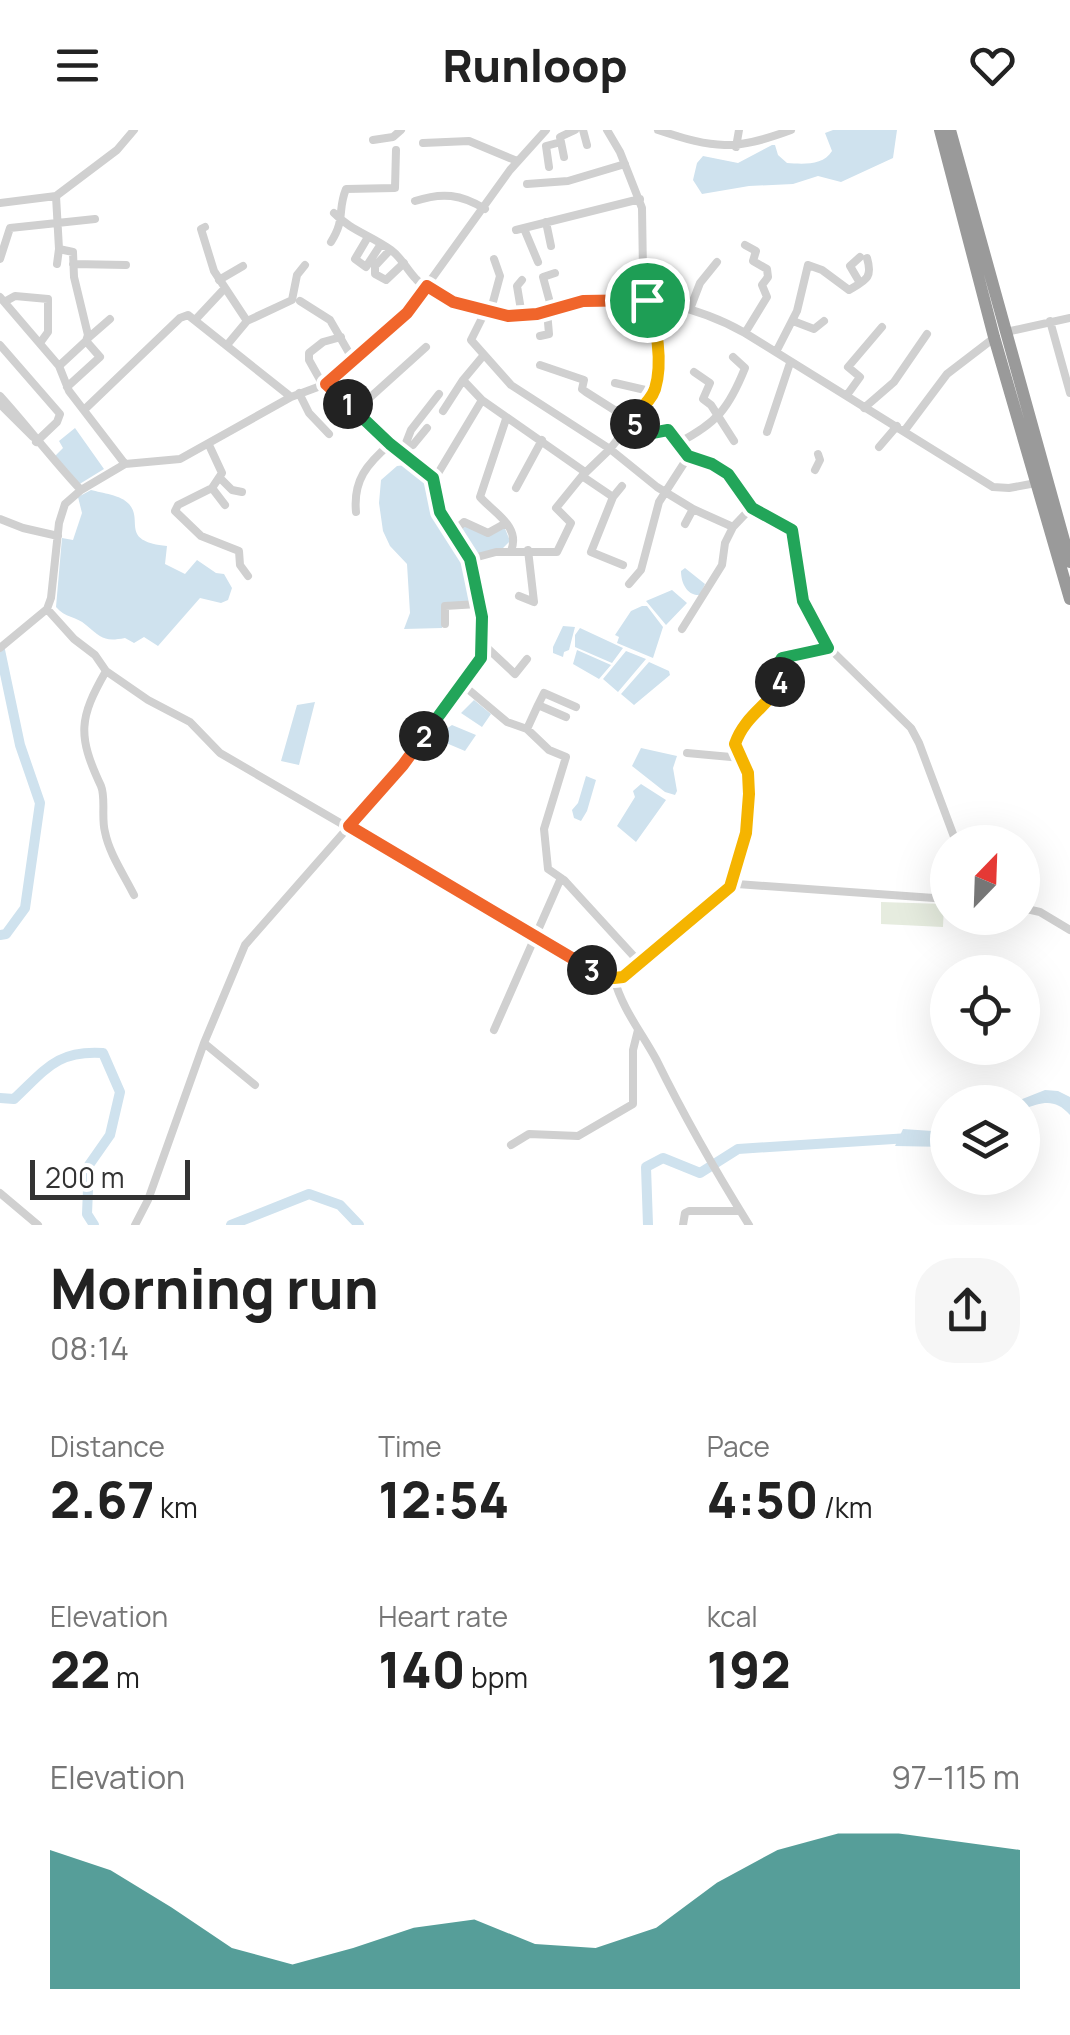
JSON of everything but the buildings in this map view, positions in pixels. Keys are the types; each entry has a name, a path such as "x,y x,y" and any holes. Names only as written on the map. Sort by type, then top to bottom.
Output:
{"highway":[{"path":"940,130 1000,335 1063,511 1070,562"},
{"path":"950,130 1070,599"}],"street":[{"path":"373,140 393,137 401,130"},
{"path":"450,142 451,130"},
{"path":"0,648 47,609 52,598 65,504 80,490 125,464 180,459 295,395 324,384 407,313 517,161 546,130"},
{"path":"564,157 560,137 575,130"},
{"path":"583,130 588,145"},
{"path":"470,559 511,551 556,553 571,521 556,508 610,449 654,392 657,352 647,300 640,198 607,130"},
{"path":"658,130 736,146 791,130"},
{"path":"736,146 739,130"},
{"path":"0,203 56,196 117,150 128,132"},
{"path":"549,167 546,146 561,142"},
{"path":"422,143 482,144 517,161"},
{"path":"330,242 342,222 346,189 395,188 396,150"},
{"path":"526,184 568,181 625,164"},
{"path":"416,200 451,194 485,209"},
{"path":"56,196 57,264"},
{"path":"516,230 640,198"},
{"path":"334,213 342,222 390,250 413,277 447,300 487,312 522,316 583,301 647,300 723,320 993,487 1038,482"},
{"path":"0,259 10,228 95,219"},
{"path":"546,222 551,246"},
{"path":"205,227 201,230 219,280 246,322"},
{"path":"526,228 538,262"},
{"path":"368,237 355,259 366,267 381,244"},
{"path":"745,333 767,297 762,285 768,273 754,262 756,251 746,245"},
{"path":"58,249 73,252 87,340 100,357 67,388"},
{"path":"390,250 375,266 374,274 386,280 404,263"},
{"path":"776,352 804,293 808,265 822,270 848,290 868,281 872,273 863,258 850,266 860,283"},
{"path":"494,259 500,276 487,312 470,336 484,356 511,385 693,509 733,527"},
{"path":"690,310 700,283 717,262"},
{"path":"73,264 126,265"},
{"path":"227,345 246,322 292,300 297,274 306,265"},
{"path":"219,280 243,266"},
{"path":"540,336 548,334 549,310 543,278 555,273"},
{"path":"522,280 517,286 522,316"},
{"path":"196,319 225,288"},
{"path":"40,344 48,332 48,299 3,299 20,323 59,366 67,388 125,464"},
{"path":"300,301 330,320 352,358"},
{"path":"84,410 180,318 188,315 295,395 328,434"},
{"path":"59,366 110,318"},
{"path":"879,447 901,428 946,374 1000,335 1070,318"},
{"path":"793,321 814,328 824,321"},
{"path":"1050,321 1070,393"},
{"path":"847,396 860,377 848,368 882,327"},
{"path":"864,408 898,378 926,334"},
{"path":"135,1225 245,945 403,765 481,658 484,645 470,559 440,512 434,480 324,384 309,360 309,353 323,342 341,337"},
{"path":"0,344 60,414 58,422 35,440"},
{"path":"355,411 426,346"},
{"path":"442,411 484,356"},
{"path":"678,443 717,418 734,397 745,368 733,357"},
{"path":"767,432 790,362"},
{"path":"540,365 584,380 583,390 652,433 666,429 688,456 728,474 752,508 792,530 803,601 828,648 910,728 920,743 950,825"},
{"path":"694,372 710,382 703,399 712,405 734,440"},
{"path":"463,380 482,400 542,440 612,498"},
{"path":"615,383 654,392"},
{"path":"402,449 410,430 439,394"},
{"path":"0,396 32,430 35,440"},
{"path":"434,480 482,400"},
{"path":"0,404 80,490"},
{"path":"506,418 480,496 506,523 514,538 511,551"},
{"path":"402,449 413,445 427,428"},
{"path":"516,488 542,440"},
{"path":"356,512 361,474 390,444"},
{"path":"209,445 219,464 221,479 232,490 242,492"},
{"path":"814,470 820,460 818,454"},
{"path":"629,584 641,570 656,510 688,456"},
{"path":"221,479 212,488 178,505 175,511 201,536 239,551 240,566 248,576"},
{"path":"588,562 612,498 622,486"},
{"path":"212,488 225,505"},
{"path":"682,628 722,566 725,543 733,527 752,508"},
{"path":"685,524 693,509"},
{"path":"0,519 58,536"},
{"path":"452,533 464,522 488,533 506,523"},
{"path":"519,596 534,602 528,550"},
{"path":"591,552 623,565"},
{"path":"445,624 445,606 478,604"},
{"path":"47,609 106,670 148,700 190,722 220,753 600,974 623,977 730,887 744,883 930,898"},
{"path":"484,645 516,674 528,660"},
{"path":"730,887 742,853 750,781 736,740 754,711 779,688 780,660 828,648"},
{"path":"106,670 88,702 84,728 102,791 106,838 134,895"},
{"path":"463,686 507,722 527,729 549,750 566,758 544,829 548,869 640,963"},
{"path":"527,729 544,693 576,708"},
{"path":"538,705 566,717"},
{"path":"687,753 742,758"},
{"path":"494,1030 561,878"},
{"path":"1040,912 1070,930"},
{"path":"614,978 622,1002 749,1225"},
{"path":"511,1145 528,1134 578,1136 633,1104 632,1053 638,1030"},
{"path":"204,1043 256,1085"},
{"path":"0,1193 38,1225"},
{"path":"683,1225 689,1211 738,1211"}],"shaded area":[{"path":"881,902 930,904 930,926 881,924"}],"water":[{"path":"897,130 893,158 841,182 818,176 793,184 702,194 693,180 703,156 738,163 772,145 787,163 818,162 832,151 825,133"},
{"path":"75,428 104,469 78,485 54,457 63,448 59,441"},
{"path":"406,465 429,487 434,511 465,570 472,601 442,604 442,628 404,629 410,613 407,564 390,546 383,531 379,503 381,480 397,466"},
{"path":"91,490 116,496 129,504 138,535 167,546 165,564 185,574 197,560 224,574 232,588 228,600 221,603 200,598 158,646 144,637 134,643 125,638 104,638 59,611 56,607 62,538 73,540 82,513 78,497"},
{"path":"464,524 488,536 504,526 510,541 503,548 470,556 455,533"},
{"path":"685,568 705,584 700,595 686,588 681,571"},
{"path":"672,590 687,603 666,625 646,601"},
{"path":"647,606 663,627 653,658 617,643 619,637 615,635 631,611"},
{"path":"563,626 575,627 563,657 553,653 553,647"},
{"path":"580,628 623,648 612,663 575,647 575,635"},
{"path":"577,650 611,665 599,679 573,664"},
{"path":"626,651 646,659 618,692 603,679"},
{"path":"649,662 670,675 634,705 621,694"},
{"path":"474,700 491,714 482,727 461,713"},
{"path":"315,702 299,765 281,761 297,705"},
{"path":"452,725 476,735 465,751 432,737 438,727 446,729"},
{"path":"641,748 677,756 673,768 675,795 665,792 632,766"},
{"path":"586,776 596,780 581,821 574,818 572,810"},
{"path":"641,784 666,800 636,842 617,826 635,797 633,791"},
{"path":"1058,1091 1070,1097 1070,1115 1054,1104 1040,1104 1040,1092"},
{"path":"903,1129 930,1131 930,1147 895,1146"}],"waterway":[{"path":"0,650 20,745 40,803 25,908 6,934 0,935"},
{"path":"0,1098 14,1099 63,1058 103,1053 120,1092 110,1135 89,1165 87,1214 94,1225"},
{"path":"648,1225 646,1167 663,1158 700,1173 738,1149 909,1138"},
{"path":"231,1225 309,1194 340,1205 359,1225"}],"route":[{"path":"427,286 453,302 508,316 537,314 583,301 647,300 652,312 658,370 653,394 630,421 652,433 668,430 688,456 728,474 752,508 792,530 803,601 828,648 780,660 779,688 754,711 736,740 748,773 749,794 742,853 730,887 623,977 614,978 568,956 349,826 403,765 463,686 481,658 484,645 470,559 443,517 433,478 326,384 407,313 427,286"}]}
